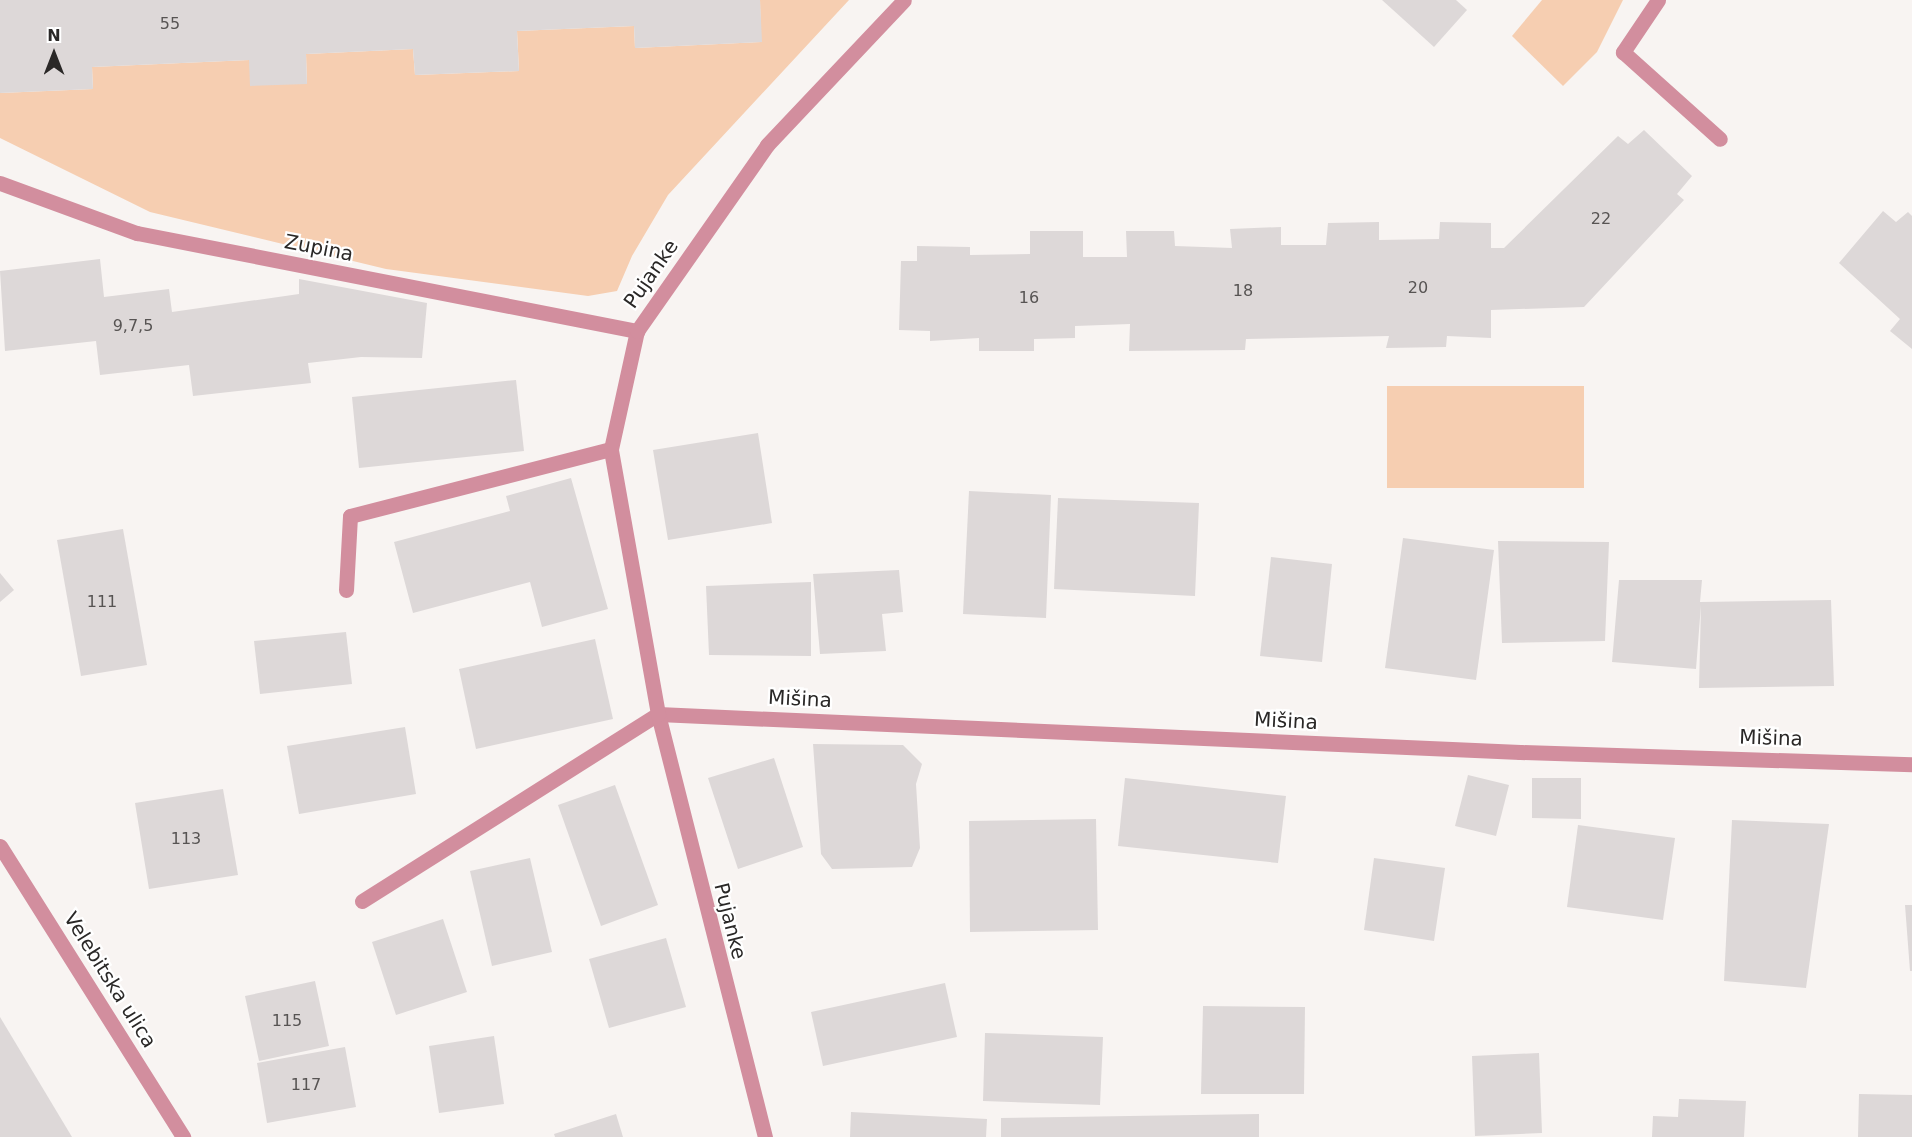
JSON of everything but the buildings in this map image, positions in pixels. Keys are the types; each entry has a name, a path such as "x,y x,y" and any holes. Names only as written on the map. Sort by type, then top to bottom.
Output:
{"street":[{"name":"Pujanke","path":"765,1137 658,714 611,449 637,332 767,145 904,0"},
{"path":"1658,0 1623,51 1720,139"},
{"name":"Zupina","path":"0,183 137,233 637,332"},
{"path":"345,590 350,516 611,449"},
{"path":"362,901 658,714"},
{"name":"Mišina","path":"658,714 1520,753 1912,764"},
{"name":"Velebitska ulica","path":"0,846 183,1137"}],"shaded area":[{"path":"760,0 849,0 668,195 632,256 617,291 588,296 386,269 150,212 0,138 0,93 93,89 92,67 249,60 307,84 306,54 413,49 415,75 519,71 517,31 634,26 635,48 761,42"},
{"path":"1542,0 1623,0 1597,52 1563,86 1512,36"},
{"path":"1387,386 1584,386 1584,488 1387,488"}]}
